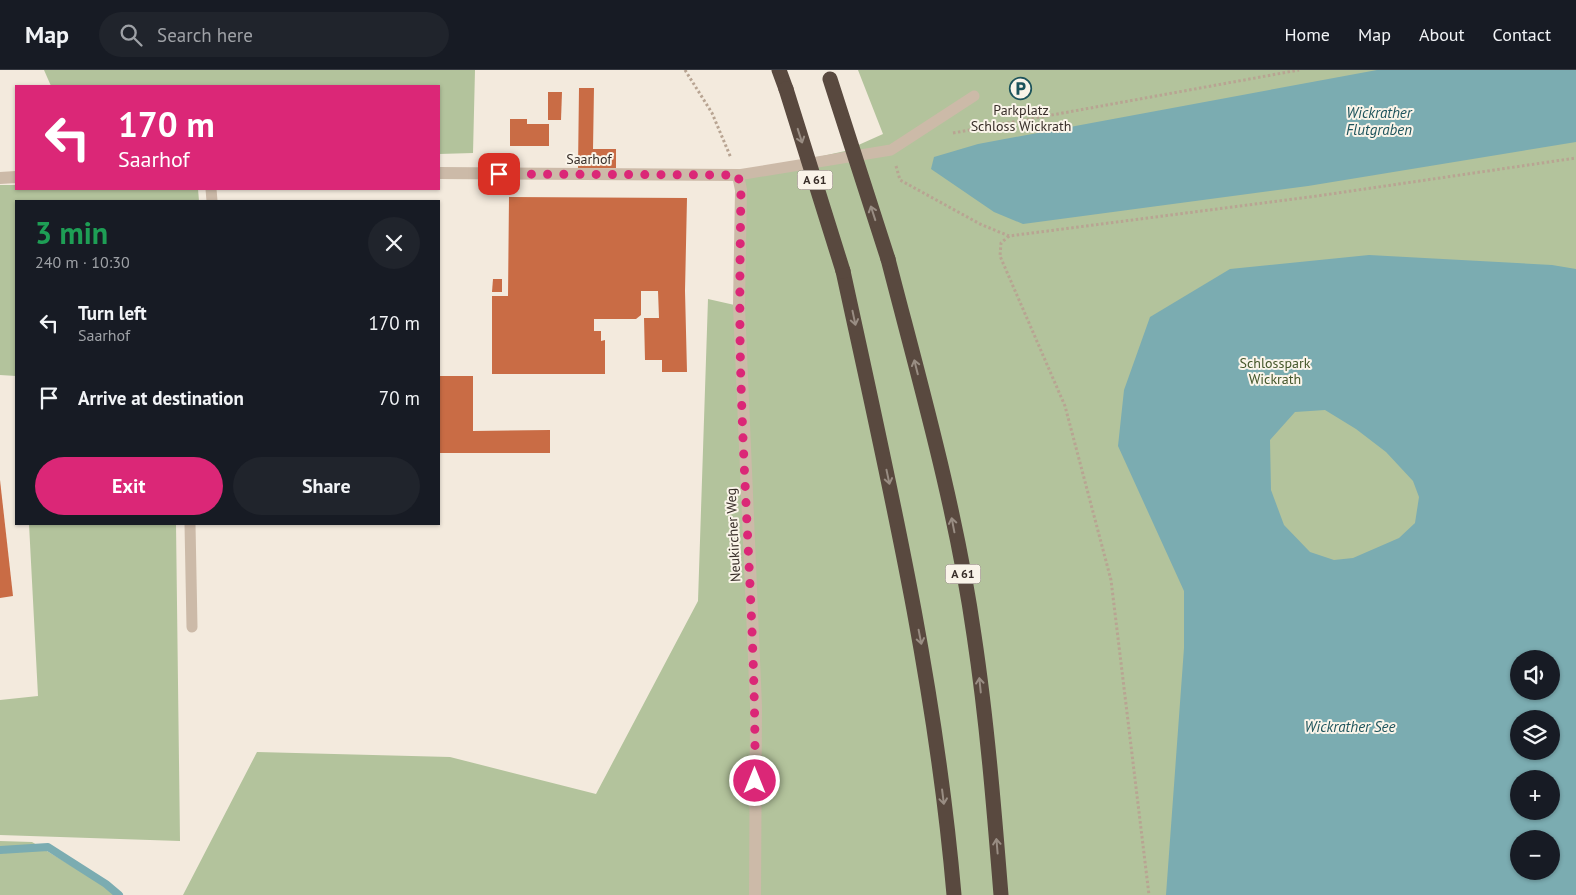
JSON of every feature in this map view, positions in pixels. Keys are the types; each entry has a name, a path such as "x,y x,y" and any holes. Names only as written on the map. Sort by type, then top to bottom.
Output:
{"highway":[{"name":"A 61","path":"779,70 843,271 903,546 932,703 954,895"},
{"name":"A 61","path":"828,75 888,259 944,476 974,634 994,808 1001,895"}],"street":[{"name":"Saarhof","path":"440,174 738,175"},
{"name":"Neukircher Weg","path":"738,175 741,190 739,306 741,384 756,706 755,895"},
{"path":"0,178 15,177"}],"lane":[{"path":"738,175 891,150 974,96"},
{"path":"190,525 192,627"}],"path":[{"path":"686,70 712,113 738,175"},
{"path":"945,135 1299,70"},
{"path":"900,180 980,224 1009,236 1317,196 1576,158"},
{"path":"1009,236 1000,243 1000,256 1065,406 1111,580 1149,895"}],"green space":[{"path":"44,70 475,70 473,153 440,154 440,85 51,85"},
{"name":"Schlosspark Wickrath","path":"858,70 1576,70 1576,895 183,895 257,752 450,757 596,794 698,601 708,299 739,306 738,175 845,151 883,134"},
{"path":"0,185 15,185 15,190 198,190 199,200 15,200 15,376 0,375"},
{"path":"29,525 176,525 180,841 0,835 0,700 38,696"},
{"path":"0,841 32,842 120,895 0,895"}],"water":[{"name":"Wickrather Flutgraben","path":"1377,70 1576,70 1576,142 1308,186 1023,224 994,212 931,169 934,157 978,144"},
{"name":"Wickrather See","path":"1369,255 1552,265 1576,269 1576,895 1166,895 1184,648 1184,591 1118,446 1124,390 1150,317 1230,269","holes":["1325,410 1356,429 1386,452 1413,481 1419,497 1415,523 1399,538 1353,558 1334,560 1310,552 1284,525 1271,490 1270,440 1295,412"]}],"building":[{"path":"579,88 594,88 593,149 616,149 616,168 578,168"},
{"path":"548,92 562,92 561,120 548,120"},
{"path":"510,119 527,119 527,124 549,124 549,146 510,146"},
{"path":"509,197 687,198 685,291 687,372 662,372 662,360 645,360 644,318 659,318 658,291 641,291 641,315 636,319 594,319 594,331 601,331 601,341 605,340 605,374 492,374 492,296 508,296"},
{"path":"493,279 502,279 502,292 492,292"},
{"path":"440,376 473,376 473,431 550,430 550,453 440,453"},
{"path":"0,480 13,596 0,598"}],"waterway":[{"path":"0,850 48,847 106,884 119,895"}],"place":[{"name":"Parkplatz Schloss Wickrath","path":"1021,88"}],"route":[{"path":"499,174 738,175 741,190 739,306 741,384 756,706 755,781"}]}
